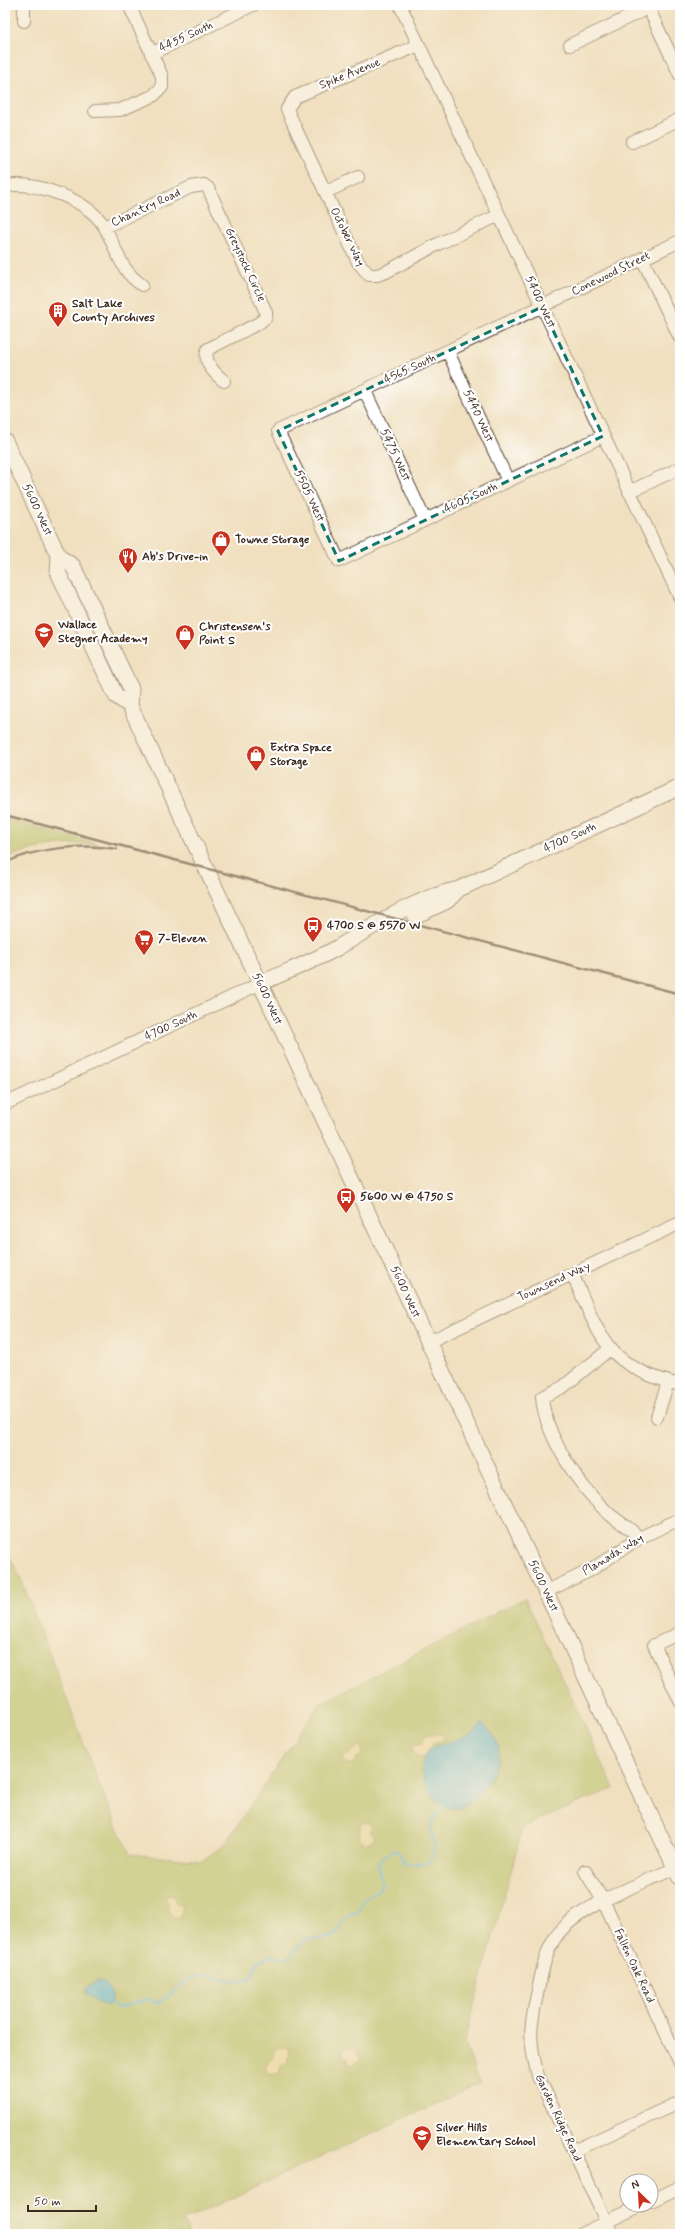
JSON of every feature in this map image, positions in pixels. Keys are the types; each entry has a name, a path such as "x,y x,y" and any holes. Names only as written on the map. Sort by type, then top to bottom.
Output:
{"main road":[{"name":"5600 West","path":"5,443 60,557 58,572 97,656 116,696 130,706 259,984 678,1871"},
{"name":"4700 South","path":"259,984 336,948 366,939 447,901 460,889 680,787"}],"street":[{"path":"24,5 24,20"},
{"path":"95,111 120,110 152,96 161,90 163,80 128,5"},
{"name":"5400 West","path":"400,5 680,598"},
{"name":"4455 South","path":"152,54 245,7"},
{"path":"570,45 648,7 680,75"},
{"name":"Spike Avenue","path":"288,109 292,100 298,95 358,72 419,45"},
{"name":"October Way","path":"288,109 360,265 365,272 373,276 386,272 438,244 499,215"},
{"path":"632,142 680,120"},
{"path":"326,192 358,176"},
{"name":"Chantry Road","path":"5,186 33,186 62,196 87,209 104,227 191,187 204,185"},
{"name":"Greystock Circle","path":"204,185 213,195 266,312 266,317 259,323 208,350 206,356 210,366 224,381"},
{"path":"104,227 128,274 142,285"},
{"name":"Conewood Street","path":"542,307 680,241"},
{"path":"642,258 680,338"},
{"name":"4565 South","path":"278,431 542,307"},
{"name":"5440 West","path":"448,352 508,481"},
{"name":"5475 West","path":"365,391 425,520"},
{"name":"5505 West","path":"278,431 339,560"},
{"name":"4605 South","path":"339,560 603,436"},
{"path":"629,492 680,468"},
{"name":"4700 South","path":"5,1104 259,984"},
{"name":"Townsend Way","path":"428,1342 572,1274 679,1226"},
{"path":"572,1274 597,1326 610,1348 635,1367 668,1382 680,1385"},
{"path":"610,1348 563,1387 542,1397 544,1412 572,1472 588,1493 607,1513 630,1527 639,1538"},
{"path":"657,1417 668,1382"},
{"name":"Planada Way","path":"545,1592 590,1570 639,1538 680,1519"},
{"path":"680,1633 654,1645 680,1701"},
{"name":"Fallen Oak Road","path":"585,1871 604,1902 680,2063"},
{"name":"Garden Ridge Road","path":"612,2234 538,2076 531,2050 530,2026 546,1957 556,1938 567,1924 587,1910 678,1871"},
{"path":"573,2152 680,2102"},
{"path":"659,2197 680,2187"},
{"path":"581,2234 625,2213"}],"highlighted area":[{"path":"542,307 603,436 339,561 278,431"}],"green space":[{"path":"5,819 98,844 51,846 16,854 5,859"},
{"path":"5,1546 23,1584 99,1784 130,1854 202,1861 224,1845 319,1704 525,1598 614,1788 523,1827 464,2042 480,2083 183,2221 189,2234 5,2234"}],"sand":[{"path":"430,1734 442,1734 443,1740 433,1744 424,1757 417,1756 413,1752 413,1747 417,1744 422,1744 424,1737"},
{"path":"358,1745 363,1749 361,1756 357,1758 353,1764 346,1764 343,1760 343,1755 349,1755 351,1750 355,1750"},
{"path":"361,1823 369,1823 372,1827 370,1832 374,1835 374,1839 365,1844 359,1839"},
{"path":"168,1895 173,1896 177,1904 183,1906 180,1917 173,1917 167,1909 169,1904 165,1899"},
{"path":"286,2047 289,2051 287,2063 281,2066 279,2074 269,2074 266,2070 266,2066 274,2057 276,2049"},
{"path":"347,2047 353,2047 359,2054 360,2060 352,2065 349,2065 348,2058 344,2057 342,2053"}],"water":[{"path":"482,1723 488,1728 499,1747 498,1759 489,1779 474,1798 466,1805 457,1808 449,1808 436,1800 426,1785 422,1770 424,1758 431,1749 466,1737 475,1731"},
{"path":"99,1981 105,1982 113,1997 108,2006 98,2003 86,1994 86,1988"}],"waterway":[{"path":"110,2003 119,2008 149,1999 158,2003 187,1980 197,1976 211,1976 238,1981 252,1978 254,1969 259,1960 271,1956 287,1958 307,1940 331,1937 337,1932 347,1916 356,1913 362,1900 377,1891 382,1884 379,1864 387,1854 394,1850 399,1853 406,1864 427,1863 432,1856 435,1847 431,1827 436,1815 445,1805"}],"railway":[{"path":"5,815 680,994"},
{"path":"5,863 45,850 60,848 104,847 117,849"}],"place":[{"name":"Salt Lake County Archives","path":"58,328"},
{"name":"Towne Storage","path":"221,557"},
{"name":"Ab's Drive-in","path":"128,574"},
{"name":"Wallace Stegner Academy","path":"44,649"},
{"name":"Christensen's Point S","path":"185,651"},
{"name":"Extra Space Storage","path":"256,772"},
{"name":"4700 S @ 5570 W","path":"313,943"},
{"name":"7-Eleven","path":"144,956"},
{"name":"5600 W @ 4750 S","path":"346,1214"},
{"name":"Silver Hills Elementary School","path":"422,2152"}]}
